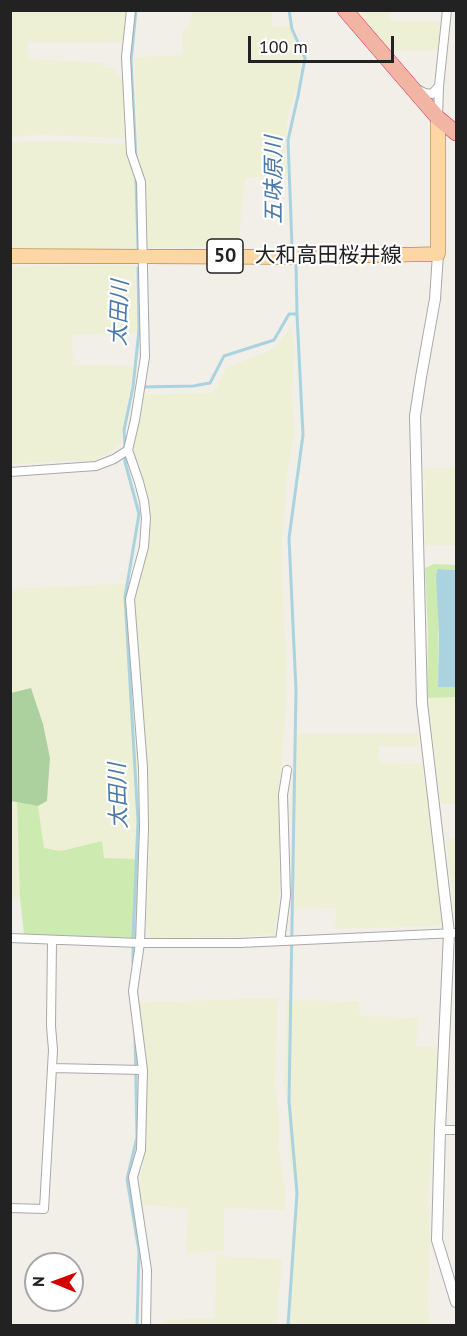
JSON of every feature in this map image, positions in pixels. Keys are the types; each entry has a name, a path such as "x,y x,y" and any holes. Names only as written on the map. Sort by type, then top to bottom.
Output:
{"highway":[{"path":"345,10 438,118 456,133"}],"main road":[{"path":"438,118 438,254"},
{"name":"大和高田桜井線","path":"10,256 438,254"}],"street":[{"path":"131,10 126,57 130,153 141,182 145,357 128,450 139,482 146,518 144,547 130,599 144,828 140,943 133,990 143,1070 141,1150 133,1177 147,1270 146,1326"},
{"path":"438,118 447,10"},
{"path":"410,86 432,94 439,86"},
{"path":"438,254 435,299 415,416 422,703 453,933 440,1130 437,1240 456,1302"},
{"path":"10,472 96,466 128,450"},
{"path":"280,941 286,896 283,795 287,770"},
{"path":"10,938 140,943 240,943 453,933"},
{"path":"10,1208 44,1209 53,1050 52,940"},
{"path":"52,1068 143,1070"},
{"path":"440,1130 456,1130"}],"green space":[{"path":"11,11 128,11 124,42 28,42 29,59 103,63 104,68 116,68 117,77 124,77 127,135 125,138 41,135 11,137"},
{"path":"192,11 272,11 273,27 290,24 302,57 297,87 289,112 285,143 288,176 245,178 238,247 146,248 145,187 138,152 134,57 183,55 183,30 188,29"},
{"path":"356,11 390,11 390,21 440,22 438,50 391,51"},
{"path":"10,142 125,144 129,148 136,186 136,249 11,248"},
{"path":"136,265 138,333 72,335 73,365 134,366 120,445 112,452 92,461 11,465 11,266"},
{"path":"291,326 294,350 292,399 295,438 292,441 288,470 282,545 287,655 286,707 279,798 279,906 275,934 149,938 149,928 146,925 149,776 135,609 136,595 149,540 149,508 133,444 140,398 148,394 210,393 216,390 226,368 275,348"},
{"path":"456,467 456,545 425,546 423,469"},
{"path":"434,564 456,565 456,570 439,569 438,687 456,687 456,697 427,698 428,636 425,568"},
{"path":"131,583 127,597 127,615 140,778 140,859 104,858 102,841 61,851 43,848 38,806 47,801 50,758 43,724 31,688 11,693 10,589"},
{"path":"31,688 43,724 50,758 47,801 38,806 11,801 11,693"},
{"path":"456,697 456,804 441,804 427,698"},
{"path":"296,734 418,734 419,746 379,746 379,763 422,764 441,926 335,929 336,908 291,909 291,802"},
{"path":"10,801 17,802 20,898 11,898"},
{"path":"17,802 38,806 44,848 61,851 102,841 104,858 140,859 137,938 24,934 20,898"},
{"path":"446,838 456,838 456,929"},
{"path":"278,998 275,1084 285,1210 224,1208 224,1251 186,1253 188,1209 141,1205 140,1180 146,1145 147,1065 138,1010 139,1002"},
{"path":"287,1000 359,1001 360,1016 418,1017 416,1047 440,1047 428,1199 429,1325 286,1326 294,1238 295,1184 289,1154 288,1105 284,1081"},
{"path":"216,1256 282,1259 277,1325 164,1325 164,1320 215,1318"}],"water":[{"path":"438,569 456,570 456,687 438,687 439,636 436,575"}],"waterway":[{"name":"太田川","path":"136,10 131,61 136,158"},
{"name":"五味原川","path":"289,10 292,29 305,58 288,140 292,246"},
{"name":"太田川","path":"136,180 138,248"},
{"path":"288,1326 297,1193 289,1101 296,690 289,538 303,435 296,264"},
{"name":"太田川","path":"125,447 124,430 133,387 139,330 138,268"},
{"name":"五味原川","path":"143,387 193,386 210,383 224,356 274,340 289,314 297,314"},
{"name":"太田川","path":"125,454 125,462 139,514 125,597 138,821 133,963"},
{"name":"太田川","path":"135,1035 137,1137 127,1179 139,1251 137,1326"}]}
